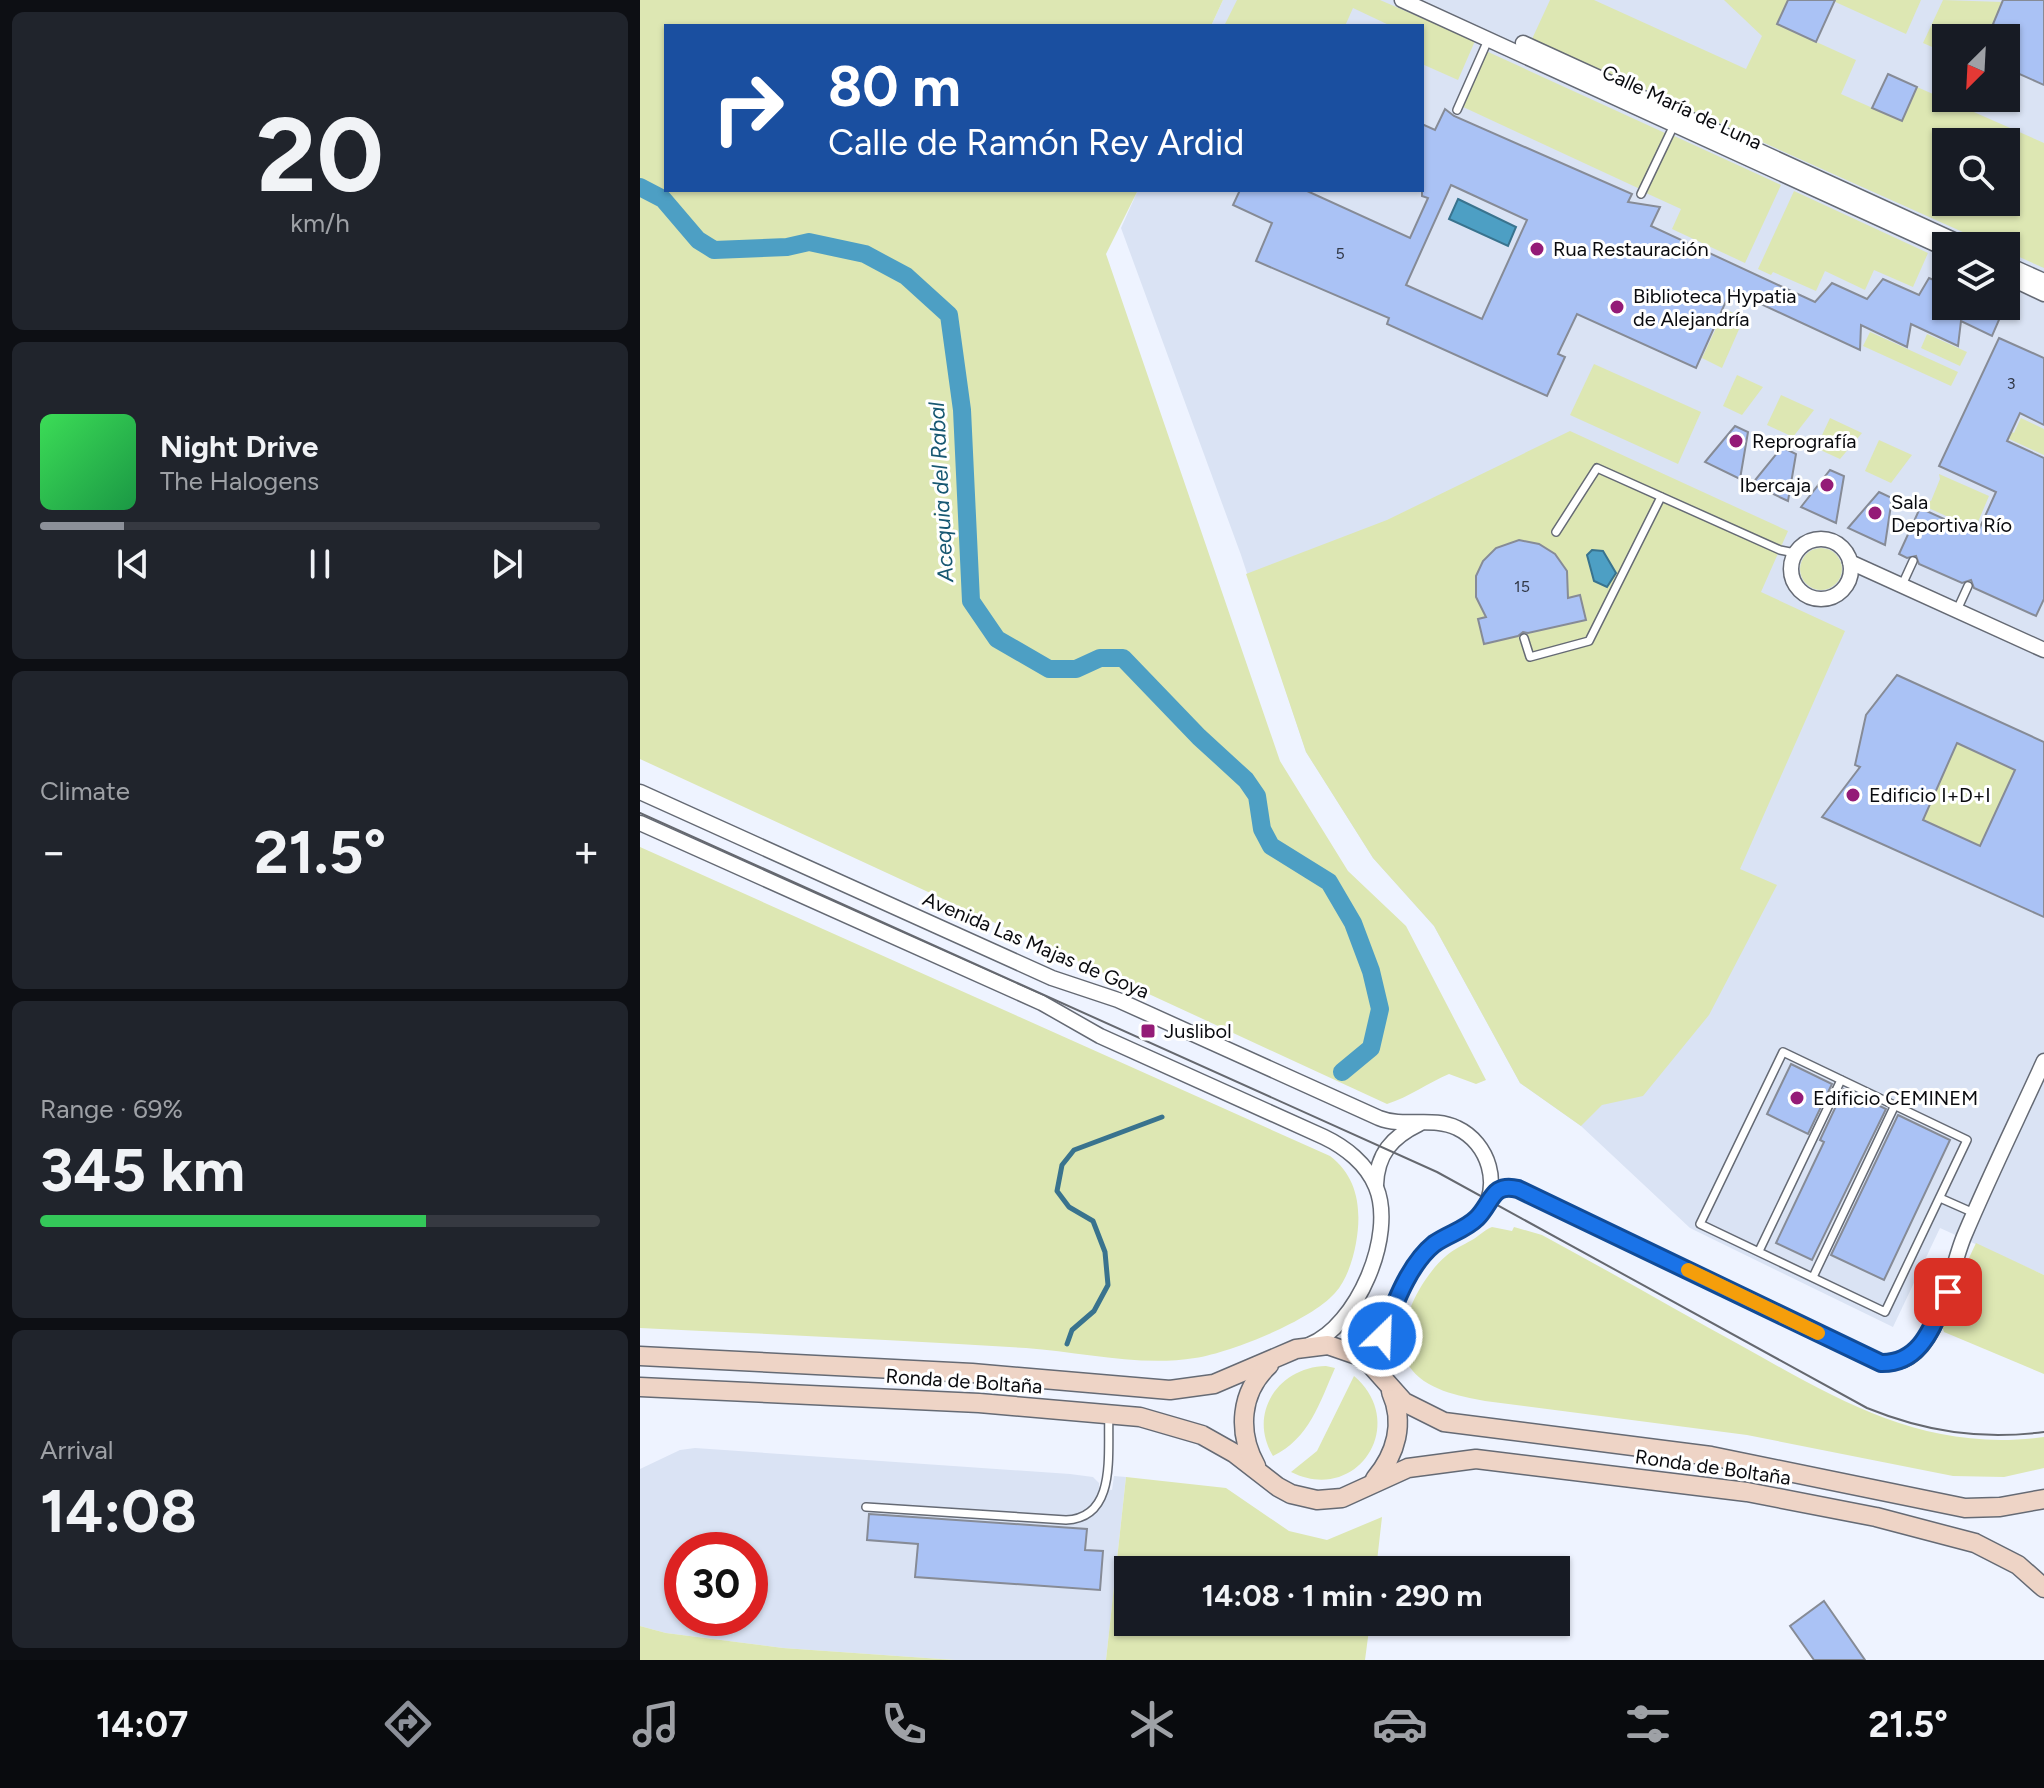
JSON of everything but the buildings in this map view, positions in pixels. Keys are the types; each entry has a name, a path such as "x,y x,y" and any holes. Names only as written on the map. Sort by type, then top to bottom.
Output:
{"main road":[{"name":"Ronda de Boltaña","path":"640,1356 972,1373 1170,1390 1214,1384 1307,1346 1339,1348 1357,1355 1413,1407 1457,1425 1711,1456 1965,1508 2000,1507 2044,1499"},
{"path":"1268,1480 1247,1448 1244,1412 1252,1387 1274,1360"},
{"path":"1363,1489 1383,1469 1394,1448 1398,1411 1385,1380"},
{"name":"Ronda de Boltaña","path":"640,1387 883,1397 1109,1414 1158,1421 1190,1430 1234,1453 1291,1494 1317,1500 1342,1498 1408,1468 1476,1459 1747,1492 1876,1517 1975,1543 2018,1565 2044,1588"}],"street":[{"name":"Calle María de Luna","path":"1402,0 1932,243"},
{"name":"Calle María de Luna","path":"1523,43 1936,232"},
{"path":"2020,270 2044,281"},
{"path":"2020,283 2044,294"},
{"path":"1820,539 1839,546 1850,570 1838,594 1819,600 1809,597 1794,583 1791,563 1795,553 1810,541 1820,539"},
{"path":"1850,570 1872,572 2044,650"},
{"name":"Avenida Las Majas de Goya","path":"640,792 1052,978 1118,1000 1379,1118 1451,1125 1476,1141 1489,1166 1491,1183 1488,1200"},
{"path":"640,823 1042,1003 1100,1036 1324,1137 1352,1155 1376,1185"},
{"path":"1385,1380 1377,1357 1380,1341 1412,1272 1430,1247 1476,1219 1488,1200 1502,1188 1518,1189 1871,1359 1891,1363 1909,1357 1923,1343 1952,1283 1961,1243 2044,1061"},
{"path":"1307,1346 1325,1336 1350,1309 1371,1268 1382,1224 1376,1185 1378,1167 1387,1148 1402,1132 1419,1123"}],"lane":[{"path":"1457,110 1488,40"},
{"path":"1641,194 1674,125"},
{"path":"1556,532 1597,468 1780,550 1795,553"},
{"path":"1524,638 1530,657 1589,641 1661,497"},
{"path":"1902,585 1913,561"},
{"path":"1957,610 1968,586"},
{"path":"1783,1052 1895,1105 1967,1140 1885,1312 1700,1224 1783,1052"},
{"path":"1759,1251 1841,1080"},
{"path":"1813,1277 1895,1105"},
{"path":"1940,1198 1974,1213"},
{"path":"866,1507 1066,1520 1083,1517 1099,1505 1104,1495 1109,1414"}],"shaded area":[{"path":"1223,0 2044,0 2044,1275 1940,1228 1893,1327 1690,1228 1581,1126 1520,1083 1434,926 1373,858 1306,752 1241,555 1121,228 1137,192 1424,192 1424,24 1212,24"},
{"path":"695,1448 1070,1474 1093,1477 1099,1488 1112,1490 1114,1476 1126,1477 1117,1556 1114,1556 1106,1660 955,1660 783,1648 689,1636 768,1636 768,1532 664,1532 664,1632 640,1626 640,1469 680,1450"}],"green space":[{"path":"640,0 1223,0 1212,24 664,24 664,192 1137,192 1106,254 1280,761 1348,871 1406,926 1486,1080 1476,1084 1449,1074 1387,1104 640,759"},
{"path":"1237,0 1380,0 1475,41 1458,80 1424,65 1424,24 1387,24 1353,8 1346,24 1225,24"},
{"path":"1550,0 1594,0 1746,69 1762,36 1724,0 1788,0 1777,24 1856,60 1841,94 1902,121 1917,87 1932,94 1932,112 1974,112 2010,128 1932,128 1932,216 2020,216 2020,132 2044,143 2044,268 2020,257 2020,232 1963,232 1532,39"},
{"path":"1831,0 1921,0 1906,34"},
{"path":"1943,0 2002,2 1993,24 1932,24 1932,47 1923,43"},
{"path":"1486,51 1665,133 1640,189 1461,106"},
{"path":"1672,135 1781,185 1745,263 1672,229 1681,209 1646,193"},
{"path":"1794,191 1928,253 1913,287 1874,270 1865,290 1825,271 1816,291 1773,272 1771,275 1758,269"},
{"path":"1725,309 1744,318 1722,368 1702,358"},
{"path":"1870,332 1958,372 1951,386 1863,346"},
{"path":"1927,334 1967,352 1960,366 1921,348"},
{"path":"1594,364 1701,412 1678,464 1570,415"},
{"path":"1737,375 1763,387 1742,415 1723,406"},
{"path":"1781,395 1814,410 1793,437 1767,425"},
{"path":"1968,411 2014,433 2021,418 2044,429 2044,455 1964,418"},
{"path":"1830,418 1862,433 1840,459 1816,448"},
{"path":"1570,431 1788,531 1761,592 1845,631 1740,869 1777,885 1709,1015 1643,1096 1602,1105 1581,1126 1520,1083 1434,926 1373,858 1306,752 1246,574 1387,520","holes":["1519,541 1552,551 1558,557 1565,573 1568,598 1580,595 1585,620 1484,644 1478,619 1486,617"]},
{"path":"1879,440 1912,455 1891,483 1865,471"},
{"path":"1939,474 1989,496 1975,529 1924,506 1927,500 1931,501"},
{"path":"1821,548 1836,554 1842,569 1836,584 1821,590 1806,584 1800,569 1806,554"},
{"path":"1957,743 2015,770 1980,846 1923,820"},
{"path":"640,847 1330,1156 1347,1174 1358,1207 1356,1243 1343,1282 1323,1304 1270,1334 1211,1355 1174,1360 1132,1360 978,1345 640,1328"},
{"path":"1492,1227 1512,1231 1514,1227 1542,1235 1813,1385 1885,1418 1922,1430 1960,1437 2001,1440 2044,1437 2044,1468 2004,1477 1953,1476 1747,1435 1485,1401 1433,1386 1409,1366 1404,1353 1405,1323 1418,1292 1436,1265 1455,1249"},
{"path":"1976,1243 2044,1275 2044,1374 1944,1332 1940,1320"},
{"path":"1326,1366 1335,1368 1312,1418 1296,1440 1273,1456 1266,1440 1264,1424 1272,1395 1294,1374"},
{"path":"1354,1376 1370,1395 1377,1416 1376,1436 1368,1454 1355,1469 1337,1478 1315,1479 1291,1472 1317,1451"},
{"path":"1126,1477 1226,1488 1289,1531 1327,1540 1382,1517 1378,1556 1117,1556"},
{"path":"1114,1587 1114,1636 1368,1636 1365,1660 1106,1660"},
{"path":"640,1626 664,1632 664,1636 955,1660 640,1660"}],"water":[{"path":"1458,199 1516,227 1508,246 1449,219"},
{"path":"1592,550 1603,551 1616,573 1607,587 1594,581 1587,555"}],"waterway":[{"name":"Acequia del Rabal","path":"640,187 663,199 698,240 714,250 787,247 809,242 865,254 906,276 949,315 962,410 971,601 997,639 1049,669 1076,669 1100,658 1123,658 1199,737 1246,780 1257,796 1262,829 1271,846 1329,882 1353,923 1371,971 1380,1009 1371,1048 1342,1072"},
{"path":"1067,1344 1072,1330 1094,1311 1108,1285 1105,1252 1093,1221 1069,1207 1057,1191 1062,1165 1074,1150 1162,1117"}],"tram line":[{"path":"640,813 1437,1172 1867,1408 1911,1423 1954,1432 1998,1435 2044,1432"}],"slow traffic":[{"path":"1688,1270 1818,1333"}],"place":[{"name":"Rua Restauración","path":"1537,249"},
{"name":"Biblioteca Hypatia de Alejandría","path":"1617,307"},
{"name":"Reprografía","path":"1736,441"},
{"name":"Ibercaja","path":"1827,485"},
{"name":"Sala Deportiva Río","path":"1875,513"},
{"name":"Edificio I+D+I","path":"1853,795"},
{"name":"Juslibol","path":"1148,1031"},
{"name":"Edificio CEMINEM","path":"1797,1098"}],"route":[{"path":"1382,1336 1406,1283 1430,1247 1476,1219 1494,1192 1508,1187 1518,1189 1881,1363 1901,1361 1916,1351 1928,1335 1948,1292"}]}
